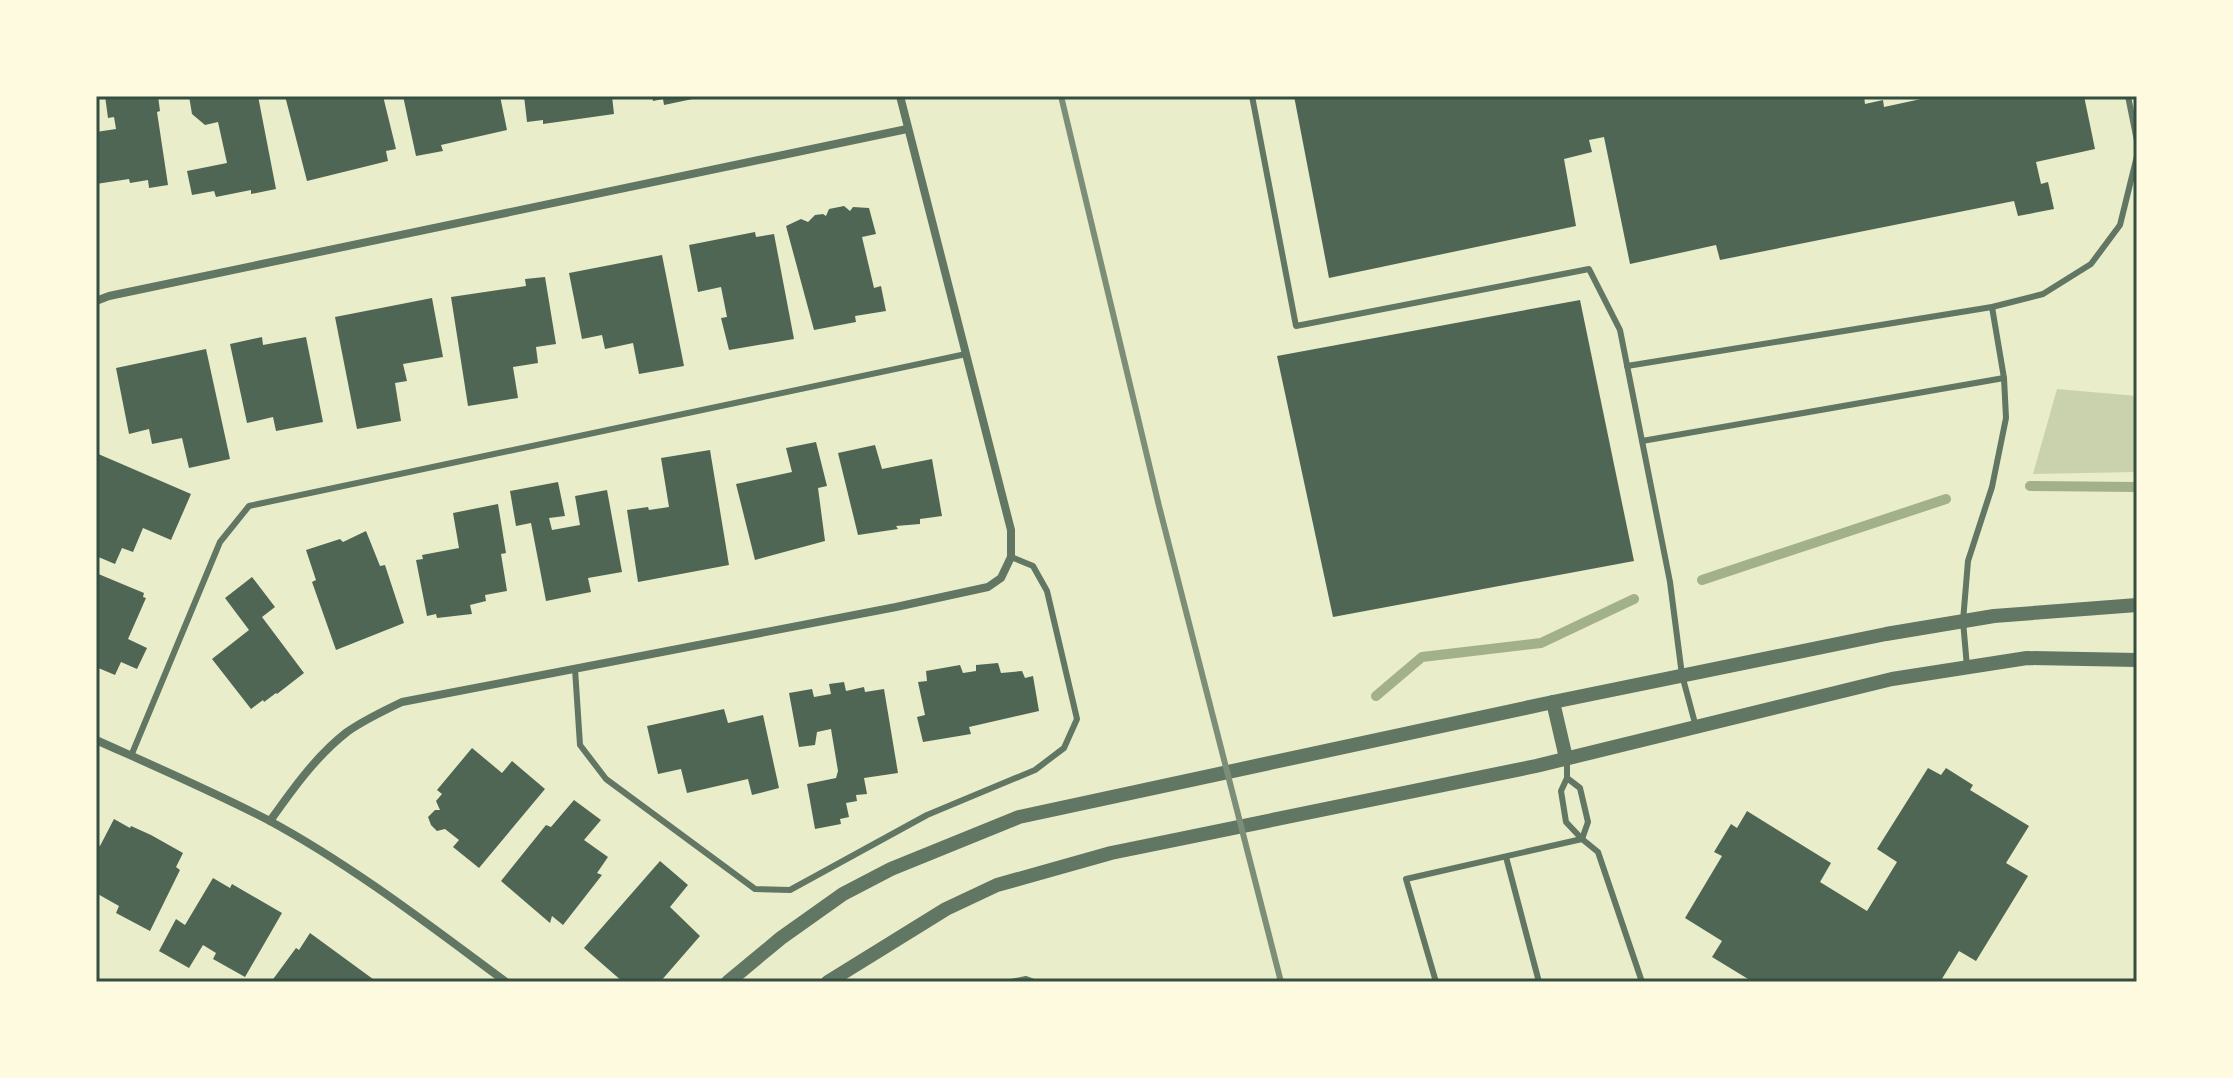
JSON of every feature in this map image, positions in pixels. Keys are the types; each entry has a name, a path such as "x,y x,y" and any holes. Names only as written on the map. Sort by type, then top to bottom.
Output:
{"street":[{"path":"270,821 315,763 347,733 402,702 896,607 988,587 1001,578 1011,557 1011,530 900,96"},
{"path":"96,301 907,129"},
{"path":"728,982 781,938 843,894 891,869 1019,817 1886,634 1994,616 2137,605"},
{"path":"828,982 946,909 997,885 1111,853 1566,758 1892,679 2027,658 2137,660"},
{"path":"1553,702 1566,758"},
{"path":"96,740 270,821 340,862 506,982"}],"lane":[{"path":"1252,96 1296,326 1589,269 1620,330 1670,582 1682,675 1696,727"},
{"path":"2128,96 2137,141"},
{"path":"1627,366 1992,307 2043,294 2091,264 2120,225 2137,156"},
{"path":"1967,667 1963,621 1968,561 1992,487 2006,418 2004,378 1992,307"},
{"path":"131,756 220,542 249,506 966,354"},
{"path":"1642,441 2004,378"},
{"path":"575,669 580,745 606,779 755,889 790,890 927,815 1035,770 1064,748 1077,719 1047,591 1033,566 1011,557"},
{"path":"1566,758 1567,778 1561,791 1566,822 1598,852 1643,981"},
{"path":"1567,778 1580,788 1588,822 1582,839"},
{"path":"1436,982 1406,879 1582,839"},
{"path":"1506,857 1539,982"},
{"path":"1011,982 1026,979 1034,982"}],"green space":[{"path":"2057,389 2137,396 2137,472 2033,474"}],"building":[{"path":"105,96 158,96 160,111 157,112 168,185 149,188 148,180 130,183 129,179 96,184 96,132 116,129 114,117 108,118"},
{"path":"189,96 258,96 276,189 216,197 214,191 192,195 187,171 227,163 218,122 205,125 192,114"},
{"path":"285,96 383,96 396,149 386,151 388,161 307,181"},
{"path":"403,96 500,96 507,130 441,145 443,151 416,156"},
{"path":"524,96 612,96 614,114 543,124 543,120 527,122"},
{"path":"652,96 702,97 664,105 663,99 653,101"},
{"path":"1294,96 1864,96 1865,104 1883,100 1884,107 1935,96 2084,96 2095,149 2036,162 2041,184 2048,182 2054,209 2018,216 2014,201 1720,260 1716,245 1630,264 1604,137 1589,140 1592,152 1564,159 1576,226 1329,278"},
{"path":"844,206 850,211 853,207 869,208 876,234 862,237 874,288 881,286 886,311 855,316 856,322 814,330 786,226 801,219 808,222 815,215 826,216 829,209"},
{"path":"755,232 756,237 774,234 794,339 729,350 721,318 727,317 721,287 698,292 689,245"},
{"path":"662,255 684,366 639,374 633,343 605,349 602,335 582,339 569,273"},
{"path":"545,277 556,344 536,347 538,363 513,367 518,398 468,406 451,297 526,286 525,279"},
{"path":"432,298 443,357 403,364 407,381 395,383 401,421 357,429 335,317"},
{"path":"1580,300 1634,561 1333,617 1277,356"},
{"path":"262,337 263,345 306,337 323,422 276,431 273,417 247,423 230,344"},
{"path":"206,349 230,459 189,468 182,438 152,444 149,429 129,434 116,368"},
{"path":"816,442 827,486 818,488 825,541 755,560 736,484 792,472 786,448"},
{"path":"875,445 882,469 932,459 942,516 920,519 920,524 896,526 898,529 858,535 838,453"},
{"path":"710,450 729,565 638,582 627,510 669,507 661,458"},
{"path":"96,453 191,494 171,540 143,528 133,552 122,548 115,564 96,556"},
{"path":"558,482 565,516 549,518 552,530 580,525 575,496 607,490 622,572 588,578 591,592 546,601 531,523 516,526 510,491"},
{"path":"498,504 506,553 501,554 507,591 485,595 486,601 470,605 472,614 437,618 436,614 427,616 416,560 423,559 422,555 459,548 453,513"},
{"path":"366,531 380,566 385,565 404,623 336,650 312,582 316,580 306,550 340,539 343,542"},
{"path":"96,573 144,593 143,597 146,598 128,639 147,648 137,669 121,662 115,675 96,667"},
{"path":"252,577 275,607 262,617 304,673 251,709 212,659 249,630 225,598"},
{"path":"998,663 1001,673 1022,671 1025,678 1033,676 1039,711 969,727 971,734 923,742 917,717 925,715 918,682 927,681 926,671 960,665 963,673 976,671 976,665"},
{"path":"844,682 846,691 864,687 865,692 884,689 898,773 864,778 867,794 856,795 857,801 846,803 849,817 840,819 841,824 815,829 807,784 836,778 838,771 831,729 817,732 815,745 799,747 789,693 812,689 814,697 831,694 829,684"},
{"path":"724,709 728,723 763,715 779,788 752,795 748,779 687,793 681,769 658,774 647,726"},
{"path":"472,748 502,773 512,761 545,789 479,868 453,847 459,840 445,829 437,831 428,817 435,810 440,810 436,801 442,794 437,790"},
{"path":"1928,768 1941,775 1946,768 1973,785 1970,790 2029,826 2006,863 2028,876 1976,961 1959,951 1940,982 1753,982 1712,957 1722,941 1685,918 1722,856 1714,852 1731,824 1737,828 1747,811 1831,863 1820,882 1867,911 1897,862 1877,849"},
{"path":"574,800 601,820 584,840 608,857 597,873 602,875 563,925 552,916 550,923 501,881 546,825 551,827"},
{"path":"114,819 183,853 176,867 180,870 150,931 116,913 119,906 96,893 99,882 96,880 96,844 100,846"},
{"path":"660,861 688,885 670,907 700,936 660,982 623,982 584,948"},
{"path":"213,878 230,888 232,884 282,913 245,977 213,959 216,953 203,945 189,968 159,951 176,919 185,925"},
{"path":"310,933 377,982 271,982"}],"waterway":[{"path":"2030,486 2137,487"},
{"path":"1702,580 1946,499"},
{"path":"1376,696 1422,657 1541,643 1634,599"}],"railway":[{"path":"1061,96 1159,506 1281,982"}]}
